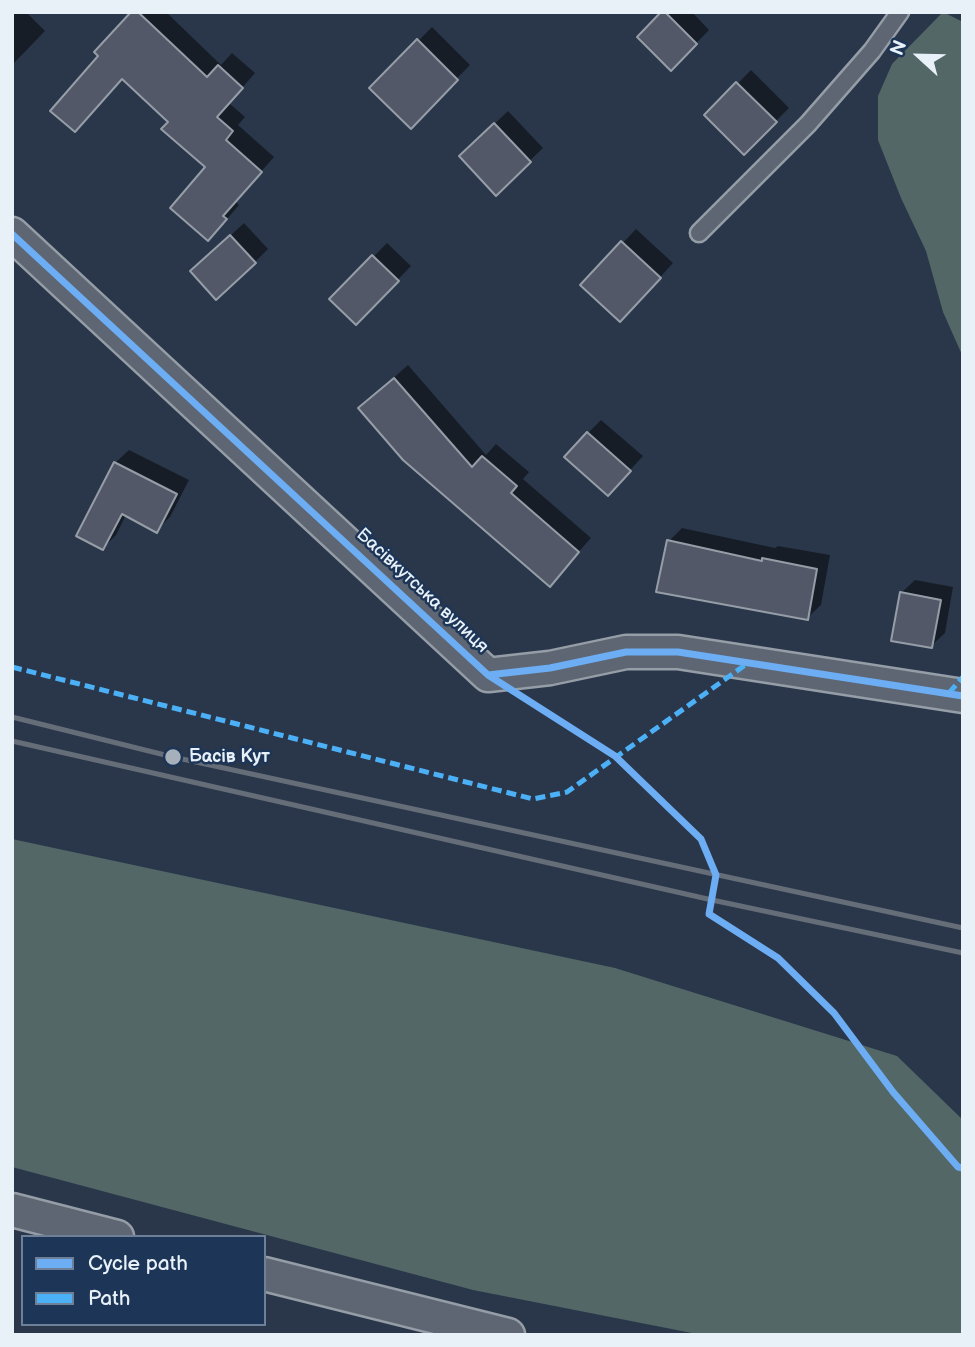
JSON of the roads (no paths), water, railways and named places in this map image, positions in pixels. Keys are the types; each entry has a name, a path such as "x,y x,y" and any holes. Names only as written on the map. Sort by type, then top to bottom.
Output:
{"street":[{"name":"Басівкутська вулиця","path":"12,234 488,675 550,668 625,652 678,652 963,696"},
{"path":"12,1210 109,1235"},
{"path":"266,1275 474,1331 508,1335"}],"lane":[{"path":"699,233 808,124 872,51 900,12"}],"railway":[{"path":"12,717 173,757 963,928"},
{"path":"12,741 712,900 963,953"}],"place":[{"name":"Басів Кут","path":"173,757"}]}
